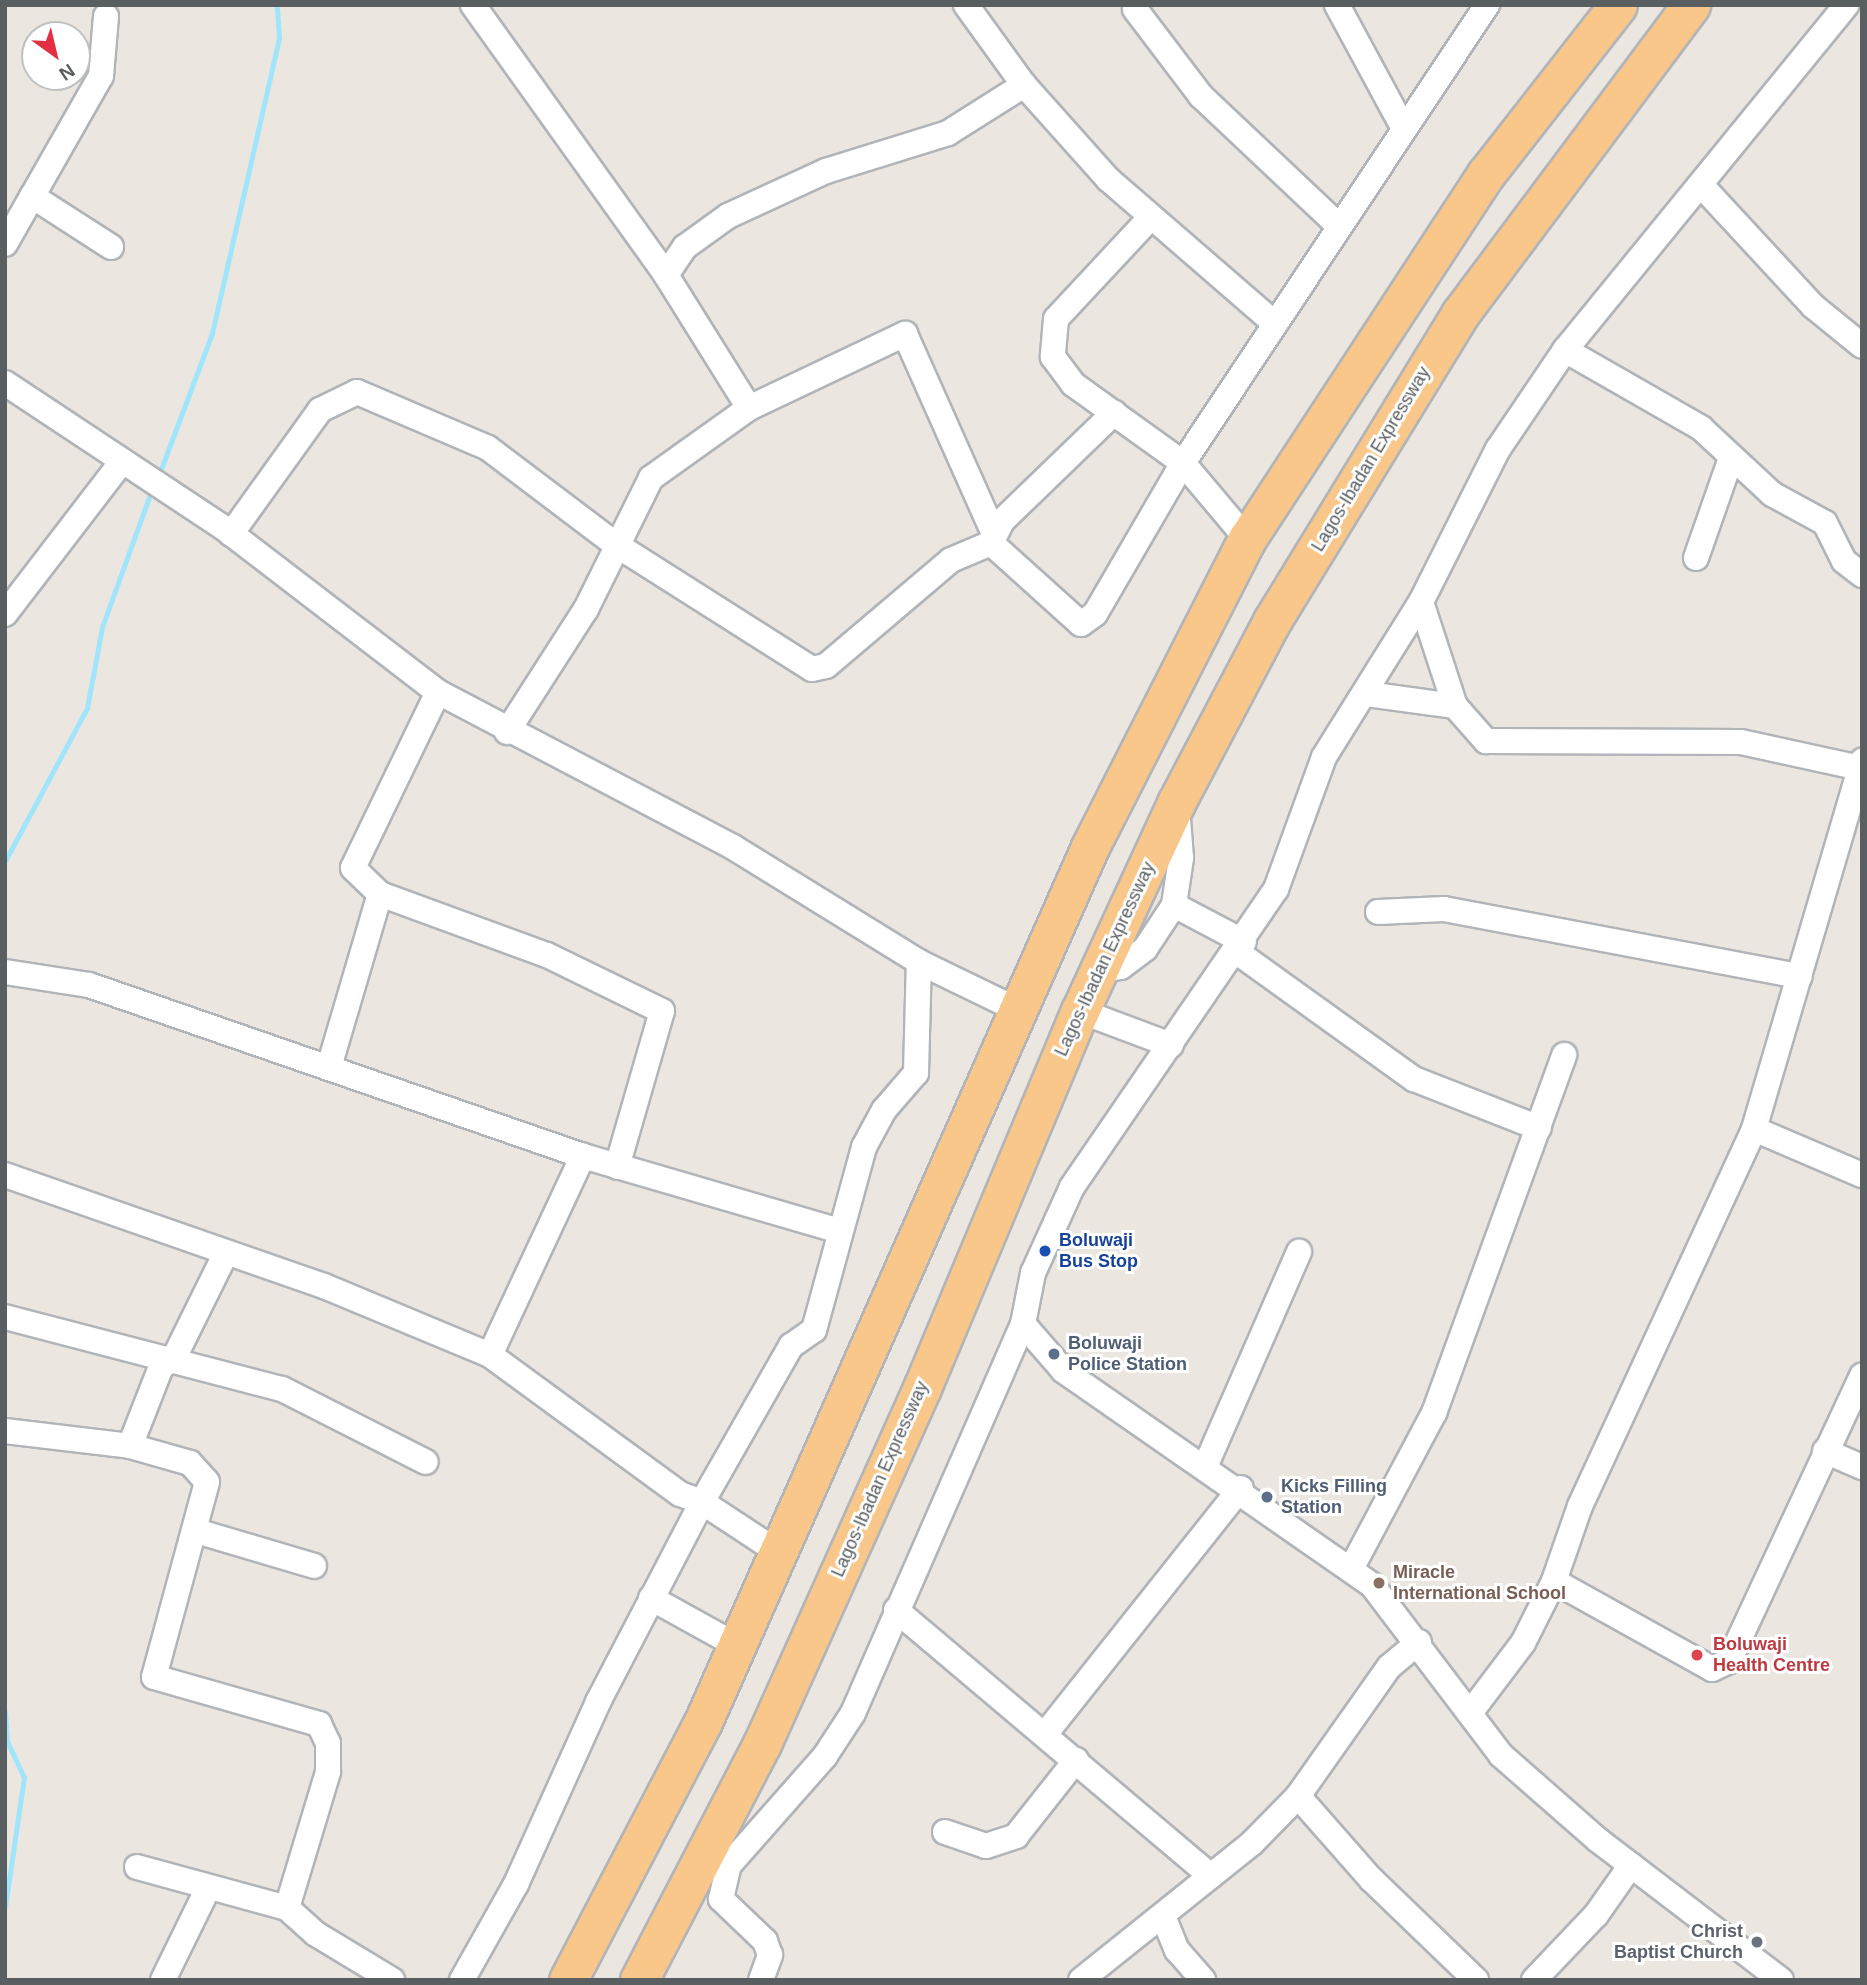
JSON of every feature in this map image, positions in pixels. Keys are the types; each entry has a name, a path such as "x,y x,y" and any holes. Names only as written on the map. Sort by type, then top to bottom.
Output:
{"highway":[{"path":"568,1980 703,1722 734,1644 781,1553 1090,847 1247,539 1486,174 1618,5"},
{"name":"Lagos-Ibadan Expressway","path":"639,1980 762,1744 922,1388 1098,971 1177,803 1272,621 1460,314 1691,5"}],"street":[{"path":"472,5 666,275 750,408"},
{"path":"966,5 1024,85 1151,217 1273,322"},
{"path":"1337,5 1404,129"},
{"path":"507,732 586,609 615,544 651,478 750,408 905,334 992,538 1081,624 1095,614 1183,463 1336,224 1487,5"},
{"path":"1135,9 1201,96 1336,224"},
{"path":"761,1980 770,1955 765,1941 721,1899 726,1874 825,1756 853,1713 1023,1324 1033,1273 1072,1188 1120,1109 1171,1045 1241,947 1276,889 1324,757 1367,694 1421,602 1498,449 1565,350 1701,185 1851,11"},
{"path":"5,244 101,76 106,16"},
{"path":"666,275 685,247 728,216 826,171 948,133 1024,85"},
{"path":"1701,185 1813,306 1862,346"},
{"path":"32,196 111,247"},
{"path":"1151,217 1056,319 1053,357 1060,369 1114,413 1183,463 1247,539"},
{"path":"1565,350 1650,393 1772,494 1825,523 1844,561 1862,575"},
{"path":"5,383 231,534 438,692 507,732 733,847 919,962 1018,1010"},
{"path":"231,534 320,410 357,392 488,448 615,544 812,669 826,666 951,560 992,538 1114,413"},
{"path":"1696,558 1731,458"},
{"path":"5,614 121,463"},
{"path":"1421,602 1455,706 1486,741 1741,742 1861,764 1754,1129 1580,1506 1554,1581 1523,1643 1470,1713"},
{"path":"438,692 393,796 355,853 359,879 380,894 547,955 662,1011 618,1167"},
{"path":"1367,694 1455,706"},
{"path":"1098,971 1121,967 1145,949 1174,905 1181,858 1177,803"},
{"path":"329,1067 380,894"},
{"path":"1174,905 1241,947 1414,1079 1539,1128"},
{"path":"1378,912 1444,909 1800,976"},
{"path":"462,1980 516,1884 651,1598 702,1502 791,1346 814,1330 864,1147 884,1110 916,1073 919,962"},
{"path":"5,972 89,985 583,1157 840,1231"},
{"path":"1080,1011 1171,1045"},
{"path":"1351,1569 1434,1413 1564,1055"},
{"path":"1754,1129 1862,1175"},
{"path":"490,1355 583,1157"},
{"path":"5,1175 226,1253 490,1355 680,1494 702,1502 781,1553"},
{"path":"1205,1467 1299,1252"},
{"path":"130,1446 161,1367 174,1358 226,1253"},
{"path":"5,1317 174,1358 282,1389 426,1462"},
{"path":"1023,1324 1063,1370 1205,1467 1241,1488 1351,1569 1419,1642 1470,1713 1535,1786 1781,1980"},
{"path":"1554,1581 1712,1669 1721,1665 1740,1647 1825,1451 1862,1376"},
{"path":"7,1436 130,1446 190,1463 207,1482 196,1531 154,1677 319,1724 328,1743 328,1772 287,1908"},
{"path":"1825,1451 1862,1467"},
{"path":"1046,1733 1241,1488"},
{"path":"196,1531 314,1566"},
{"path":"651,1598 734,1644"},
{"path":"896,1610 1046,1733 1211,1876"},
{"path":"1081,1980 1211,1876 1298,1796 1389,1667 1419,1642"},
{"path":"945,1832 986,1846 1016,1836 1076,1760"},
{"path":"1298,1796 1371,1879 1476,1980"},
{"path":"1534,1980 1562,1956 1632,1865"},
{"path":"137,1867 287,1908 316,1934 392,1980"},
{"path":"163,1980 208,1888"},
{"path":"1163,1916 1177,1950 1203,1980"}],"waterway":[{"path":"158,477 212,333 279,37 277,5"},
{"path":"5,861 87,708 102,627 152,489"},
{"path":"5,1712 7,1741 24,1777 5,1907"}],"place":[{"name":"Boluwaji Bus Stop","path":"1045,1251"},
{"name":"Boluwaji Police Station","path":"1054,1354"},
{"name":"Kicks Filling Station","path":"1267,1497"},
{"name":"Miracle International School","path":"1379,1583"},
{"name":"Boluwaji Health Centre","path":"1697,1655"},
{"name":"Christ Baptist Church","path":"1757,1942"}]}
